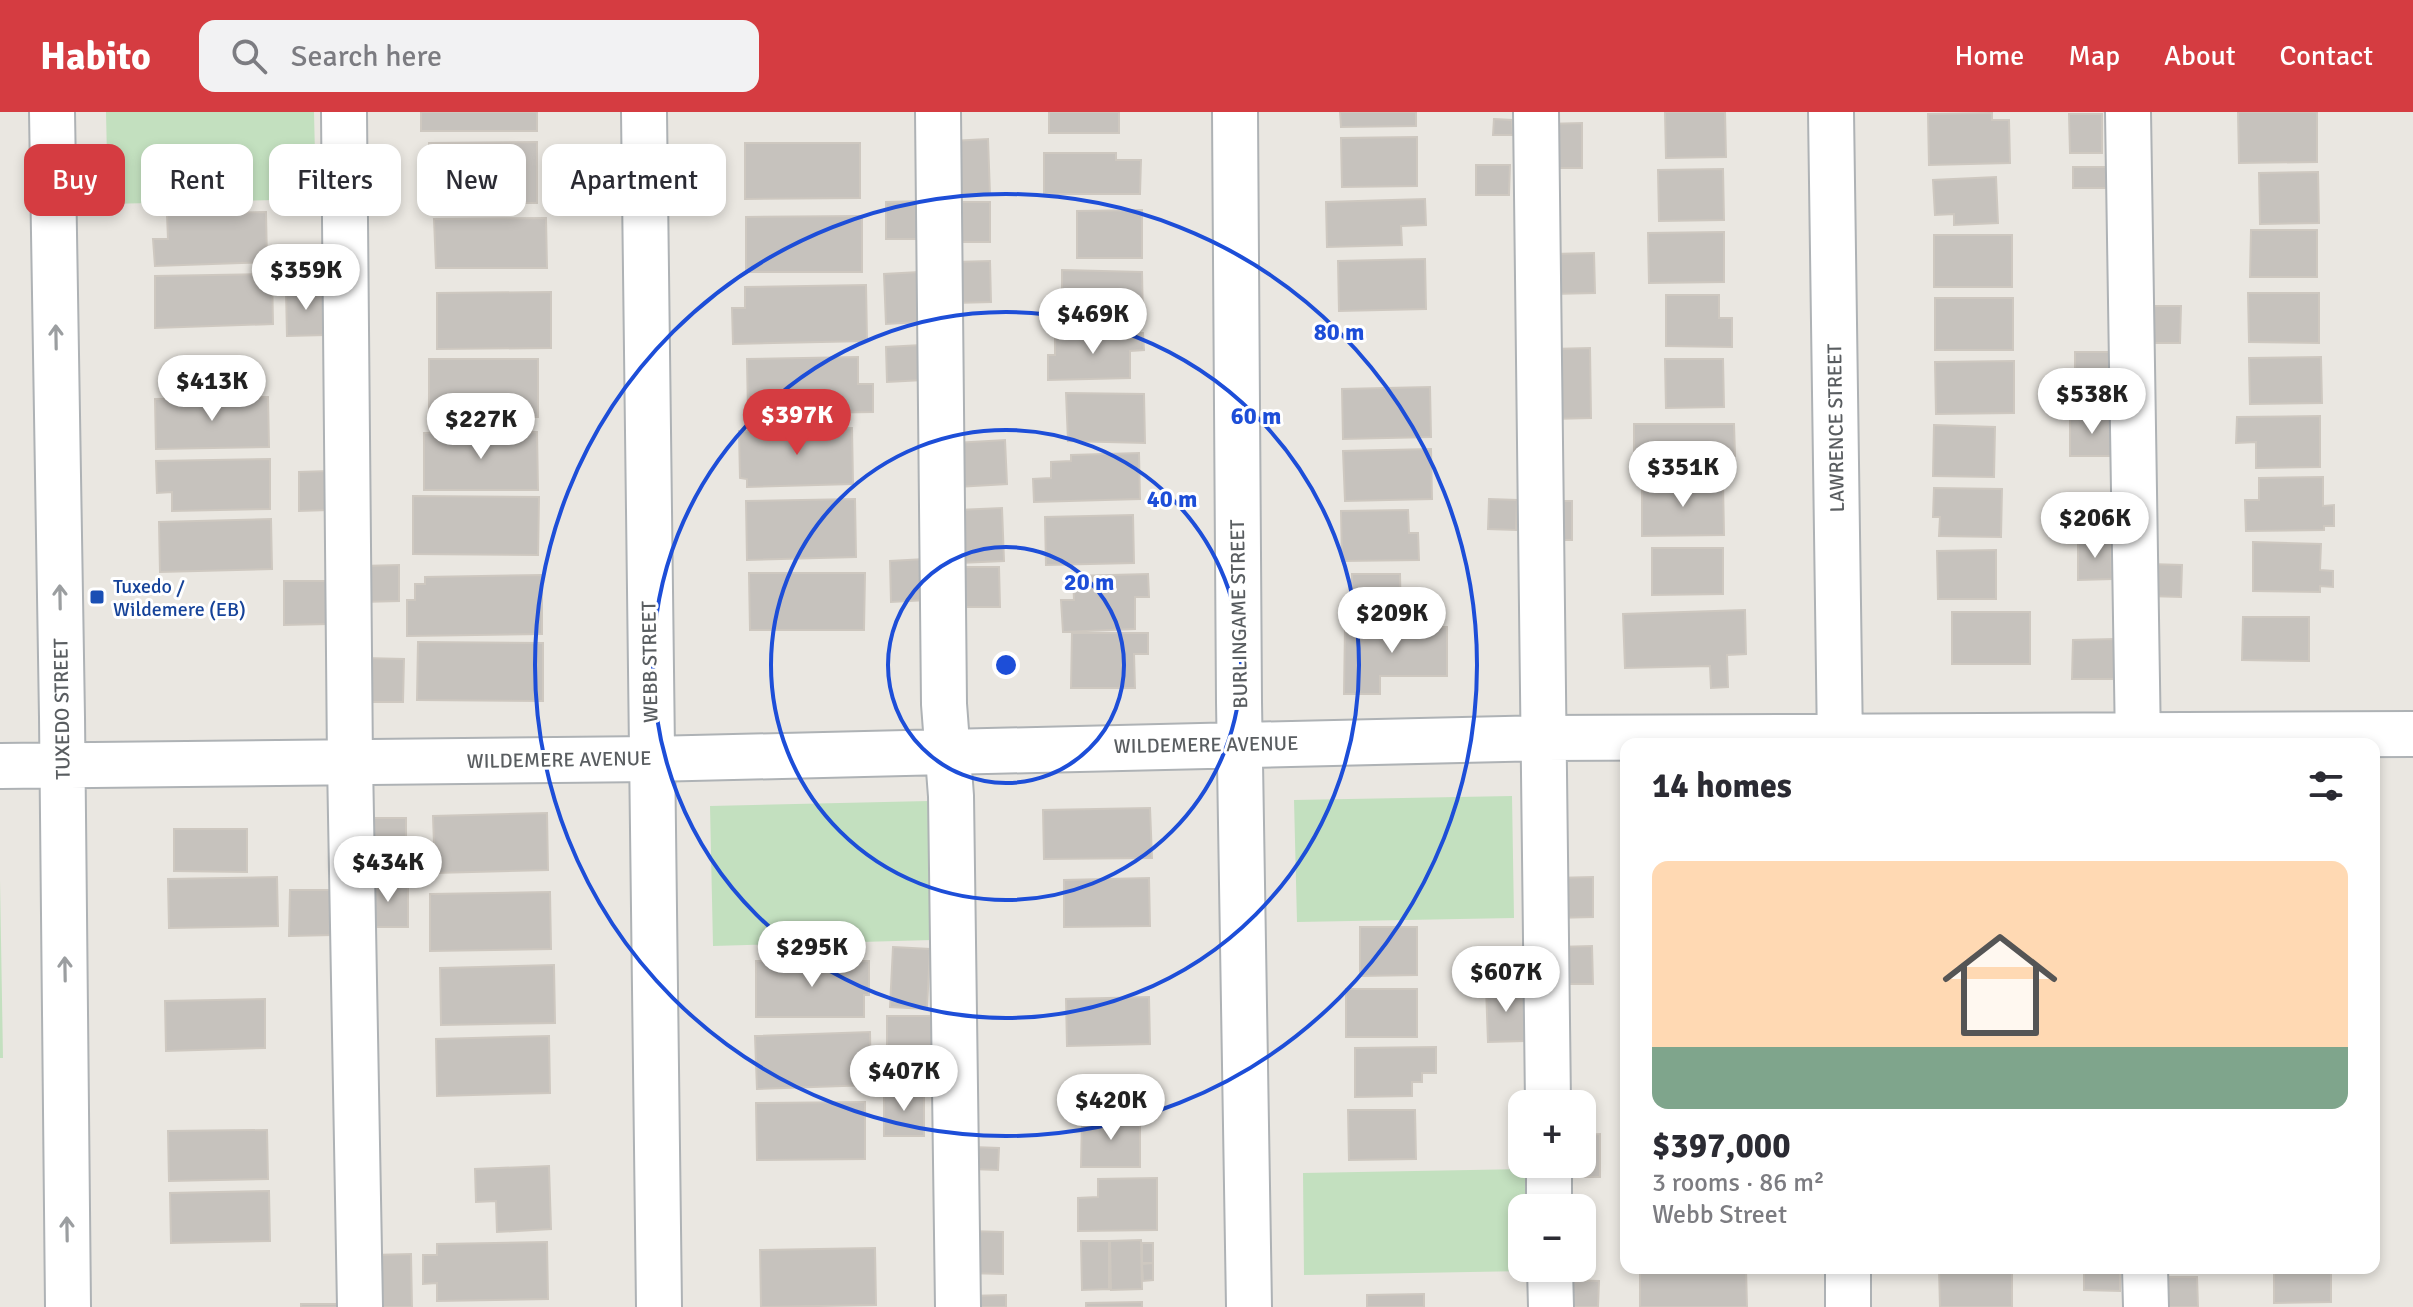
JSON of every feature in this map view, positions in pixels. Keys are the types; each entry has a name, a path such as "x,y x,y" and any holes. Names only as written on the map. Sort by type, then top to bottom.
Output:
{"street":[{"name":"TUXEDO STREET","path":"52,112 68,1307"},
{"path":"344,112 350,762 360,1307"},
{"name":"WEBB STREET","path":"644,112 659,1307"},
{"path":"938,112 944,704 951,796 958,1307"},
{"name":"BURLINGAME STREET","path":"1235,112 1249,1307"},
{"path":"1536,112 1548,1090"},
{"name":"LAWRENCE STREET","path":"1831,112 1840,738"},
{"path":"2128,112 2138,738"},
{"name":"WILDEMERE AVENUE","path":"2230,738 2413,734"},
{"name":"WILDEMERE AVENUE","path":"0,766 651,759 1620,739"},
{"path":"1848,1274 1848,1307"},
{"path":"2145,1274 2146,1307"},
{"path":"1550,1282 1551,1307"}],"green space":[{"path":"106,112 314,112 315,144 269,144 269,200 253,201 253,144 141,144 141,203 125,204 125,144 107,144"},
{"path":"1512,796 1514,918 1297,922 1294,800"},
{"path":"929,801 932,940 713,946 710,806"},
{"path":"0,880 3,1058 0,1058"},
{"path":"1508,1169 1508,1178 1528,1178 1528,1194 1508,1194 1508,1271 1304,1275 1303,1173"}],"building":[{"path":"421,112 537,112 537,131 421,131"},
{"path":"1049,112 1119,112 1119,133 1049,133"},
{"path":"1340,112 1416,112 1416,126 1341,127"},
{"path":"1665,112 1725,112 1726,157 1666,158"},
{"path":"2238,112 2317,112 2317,162 2239,163"},
{"path":"1992,113 1992,120 2009,120 2010,163 1929,165 1928,114"},
{"path":"2069,114 2102,114 2102,153 2070,153"},
{"path":"1494,119 1512,120 1513,135 1493,135"},
{"path":"1582,123 1582,168 1545,168 1545,124"},
{"path":"1417,137 1417,186 1342,187 1341,138"},
{"path":"988,139 990,195 953,197 951,141"},
{"path":"537,142 537,203 526,203 526,144 429,143"},
{"path":"745,143 860,143 860,198 745,199"},
{"path":"1044,153 1116,153 1116,160 1141,160 1140,194 1044,194"},
{"path":"1476,165 1510,165 1509,195 1476,195"},
{"path":"2073,167 2106,167 2106,188 2073,188"},
{"path":"1723,169 1724,220 1659,221 1658,170"},
{"path":"2318,172 2319,223 2260,224 2259,173"},
{"path":"1996,177 1998,223 1954,225 1954,214 1935,215 1933,180"},
{"path":"1425,199 1426,225 1401,226 1402,245 1327,247 1326,202"},
{"path":"924,201 925,239 886,239 886,202"},
{"path":"952,202 990,202 990,242 952,242"},
{"path":"1142,210 1142,258 1077,258 1077,211"},
{"path":"253,212 266,212 267,262 155,266 153,239 168,239 167,216 253,216"},
{"path":"862,216 862,272 746,272 746,217"},
{"path":"546,218 547,268 436,268 434,219"},
{"path":"2251,230 2317,230 2317,277 2250,277"},
{"path":"1724,232 1724,282 1649,283 1648,233"},
{"path":"1934,235 2012,235 2012,287 1934,287"},
{"path":"1594,253 1595,293 1552,294 1552,254"},
{"path":"1425,259 1426,309 1339,311 1338,261"},
{"path":"990,261 991,302 955,303 954,262"},
{"path":"1062,270 1142,272 1143,321 1080,321 1081,302 1062,301"},
{"path":"919,272 921,322 886,324 884,274"},
{"path":"272,274 273,324 155,328 155,276"},
{"path":"866,285 867,341 733,344 732,308 745,308 745,287"},
{"path":"325,289 326,335 287,336 286,290"},
{"path":"551,292 551,348 437,349 437,293"},
{"path":"2248,293 2319,293 2319,343 2249,342"},
{"path":"1666,295 1719,295 1719,318 1732,318 1732,347 1666,346"},
{"path":"1935,298 2013,298 2013,350 1935,350"},
{"path":"2145,306 2181,306 2180,343 2145,343"},
{"path":"1143,333 1144,350 1130,351 1130,378 1048,380 1048,355 1055,355 1055,336"},
{"path":"921,345 923,380 887,382 886,347"},
{"path":"1590,348 1591,418 1552,419 1552,349"},
{"path":"2075,352 2112,352 2112,390 2075,390"},
{"path":"858,357 858,384 873,384 873,412 748,414 747,359"},
{"path":"2321,357 2322,403 2250,404 2249,358"},
{"path":"429,359 538,359 538,417 429,417"},
{"path":"1665,359 1723,359 1724,407 1666,408"},
{"path":"2014,361 2014,413 1936,414 1935,362"},
{"path":"1430,387 1431,437 1343,439 1342,389"},
{"path":"1066,393 1144,394 1145,443 1068,441"},
{"path":"268,397 269,447 156,449 155,399"},
{"path":"2320,416 2320,467 2256,468 2256,442 2236,443 2237,417"},
{"path":"2070,417 2114,417 2114,456 2070,456"},
{"path":"1634,424 1734,424 1735,456 1726,456 1726,475 1643,475 1644,451 1634,451"},
{"path":"1934,425 1995,427 1994,477 1933,476"},
{"path":"852,428 853,484 747,487 747,479 740,478 739,431"},
{"path":"537,432 538,490 424,490 424,433"},
{"path":"1005,440 1007,484 957,487 955,443"},
{"path":"1431,449 1432,499 1345,501 1343,451"},
{"path":"1139,453 1140,499 1034,502 1033,479 1051,478 1051,462 1071,461 1071,455"},
{"path":"270,459 270,509 172,511 172,492 157,493 156,461"},
{"path":"329,471 329,510 299,511 299,472"},
{"path":"2323,477 2323,506 2334,505 2334,526 2324,526 2324,530 2246,531 2245,500 2259,500 2259,478"},
{"path":"1642,483 1723,483 1724,535 1642,536"},
{"path":"1934,488 2002,489 2001,537 1939,536 1940,517 1933,517"},
{"path":"413,496 539,497 538,555 413,554"},
{"path":"855,499 856,557 747,560 746,501"},
{"path":"1489,499 1517,500 1516,530 1488,529"},
{"path":"1553,501 1572,501 1572,540 1552,540"},
{"path":"1002,508 1004,561 959,563 958,510"},
{"path":"1408,510 1409,533 1418,533 1419,560 1342,561 1341,511"},
{"path":"1133,515 1134,563 1046,565 1045,517"},
{"path":"271,519 272,569 160,572 159,522"},
{"path":"2111,539 2112,579 2078,580 2078,540"},
{"path":"2253,542 2321,544 2320,570 2333,571 2333,587 2320,586 2320,592 2253,591"},
{"path":"1652,548 1723,548 1723,594 1652,595"},
{"path":"1996,550 1996,599 1938,599 1937,551"},
{"path":"925,559 927,600 891,602 890,561"},
{"path":"2149,564 2182,565 2181,597 2148,596"},
{"path":"399,565 399,601 362,602 362,566"},
{"path":"957,567 999,567 1000,607 957,607"},
{"path":"749,573 865,573 864,630 750,630"},
{"path":"1148,574 1149,597 1135,597 1135,629 1063,632 1061,600 1074,600 1073,576"},
{"path":"1352,574 1400,574 1401,620 1352,621"},
{"path":"542,575 542,634 407,636 407,600 415,600 415,584 425,584 425,577"},
{"path":"284,581 328,581 328,624 284,625"},
{"path":"1745,610 1746,654 1727,655 1728,687 1711,688 1710,666 1625,668 1623,614"},
{"path":"1952,612 2030,612 2030,664 1952,664"},
{"path":"2243,617 2309,617 2309,661 2242,660"},
{"path":"1345,627 1447,627 1447,676 1380,676 1380,694 1344,694"},
{"path":"1072,633 1148,633 1148,654 1134,654 1135,688 1071,688"},
{"path":"2114,639 2114,679 2072,679 2073,640"},
{"path":"418,642 543,643 543,701 417,700"},
{"path":"364,658 404,659 403,702 363,702"},
{"path":"1150,808 1152,858 1044,859 1043,810"},
{"path":"547,813 548,870 435,873 433,816"},
{"path":"367,818 406,818 406,869 367,868"},
{"path":"174,829 247,829 247,872 174,871"},
{"path":"277,877 278,926 169,928 168,879"},
{"path":"1593,877 1593,917 1554,918 1553,878"},
{"path":"1149,878 1150,926 1064,927 1064,880"},
{"path":"368,882 408,882 408,927 368,927"},
{"path":"290,890 332,890 332,935 289,936"},
{"path":"550,892 551,949 430,951 430,894"},
{"path":"1360,927 1417,927 1417,975 1360,976"},
{"path":"1592,946 1593,984 1558,984 1557,947"},
{"path":"893,947 930,949 927,1009 890,1007"},
{"path":"756,961 869,961 869,995 864,995 864,1017 756,1017"},
{"path":"554,965 555,1023 441,1025 440,968"},
{"path":"1524,986 1525,1041 1488,1042 1486,987"},
{"path":"1346,989 1417,989 1417,1037 1346,1037"},
{"path":"1149,997 1150,1044 1067,1046 1066,999"},
{"path":"265,999 265,1048 166,1051 165,1001"},
{"path":"887,1016 932,1016 932,1056 887,1057"},
{"path":"870,1032 871,1085 757,1089 755,1036"},
{"path":"549,1036 550,1093 437,1096 436,1039"},
{"path":"1436,1047 1436,1073 1422,1073 1422,1082 1412,1082 1412,1096 1355,1097 1355,1048"},
{"path":"884,1090 924,1090 924,1136 884,1136"},
{"path":"865,1102 865,1159 757,1160 756,1103"},
{"path":"1348,1110 1415,1110 1416,1159 1349,1160"},
{"path":"1082,1117 1140,1117 1140,1167 1081,1167"},
{"path":"267,1130 268,1179 169,1181 168,1131"},
{"path":"1596,1134 1600,1134 1600,1177 1596,1177"},
{"path":"972,1147 999,1148 998,1170 971,1169"},
{"path":"549,1166 551,1229 497,1232 496,1201 476,1202 475,1169"},
{"path":"1157,1178 1157,1230 1078,1231 1078,1198 1098,1197 1098,1179"},
{"path":"269,1191 270,1241 171,1243 170,1193"},
{"path":"967,1231 1003,1232 1003,1274 966,1273"},
{"path":"1141,1240 1142,1289 1111,1290 1110,1241"},
{"path":"1081,1241 1109,1241 1109,1289 1082,1290"},
{"path":"547,1242 548,1299 437,1301 437,1283 423,1284 423,1255 437,1255 437,1244"},
{"path":"1142,1243 1153,1243 1153,1263 1142,1263"},
{"path":"875,1248 876,1305 761,1307 760,1250"},
{"path":"411,1254 412,1307 374,1307 373,1255"},
{"path":"1153,1263 1153,1280 1143,1281 1142,1264"},
{"path":"1640,1274 1746,1274 1747,1307 1640,1307"},
{"path":"1939,1274 2012,1274 2012,1307 1940,1307"},
{"path":"2084,1274 2120,1274 2120,1291 2084,1290"},
{"path":"2274,1274 2331,1274 2331,1302 2274,1303"},
{"path":"2164,1277 2197,1277 2198,1307 2164,1307"},
{"path":"1599,1281 1598,1307 1562,1307 1563,1282"},
{"path":"1424,1294 1424,1307 1367,1307 1367,1295"},
{"path":"1006,1295 1006,1307 968,1307 968,1296"},
{"path":"1142,1302 1142,1307 1086,1307 1086,1303"},
{"path":"301,1304 344,1304 344,1307 301,1307"}],"place":[{"name":"Tuxedo / Wildemere (EB)","path":"97,597"}]}
